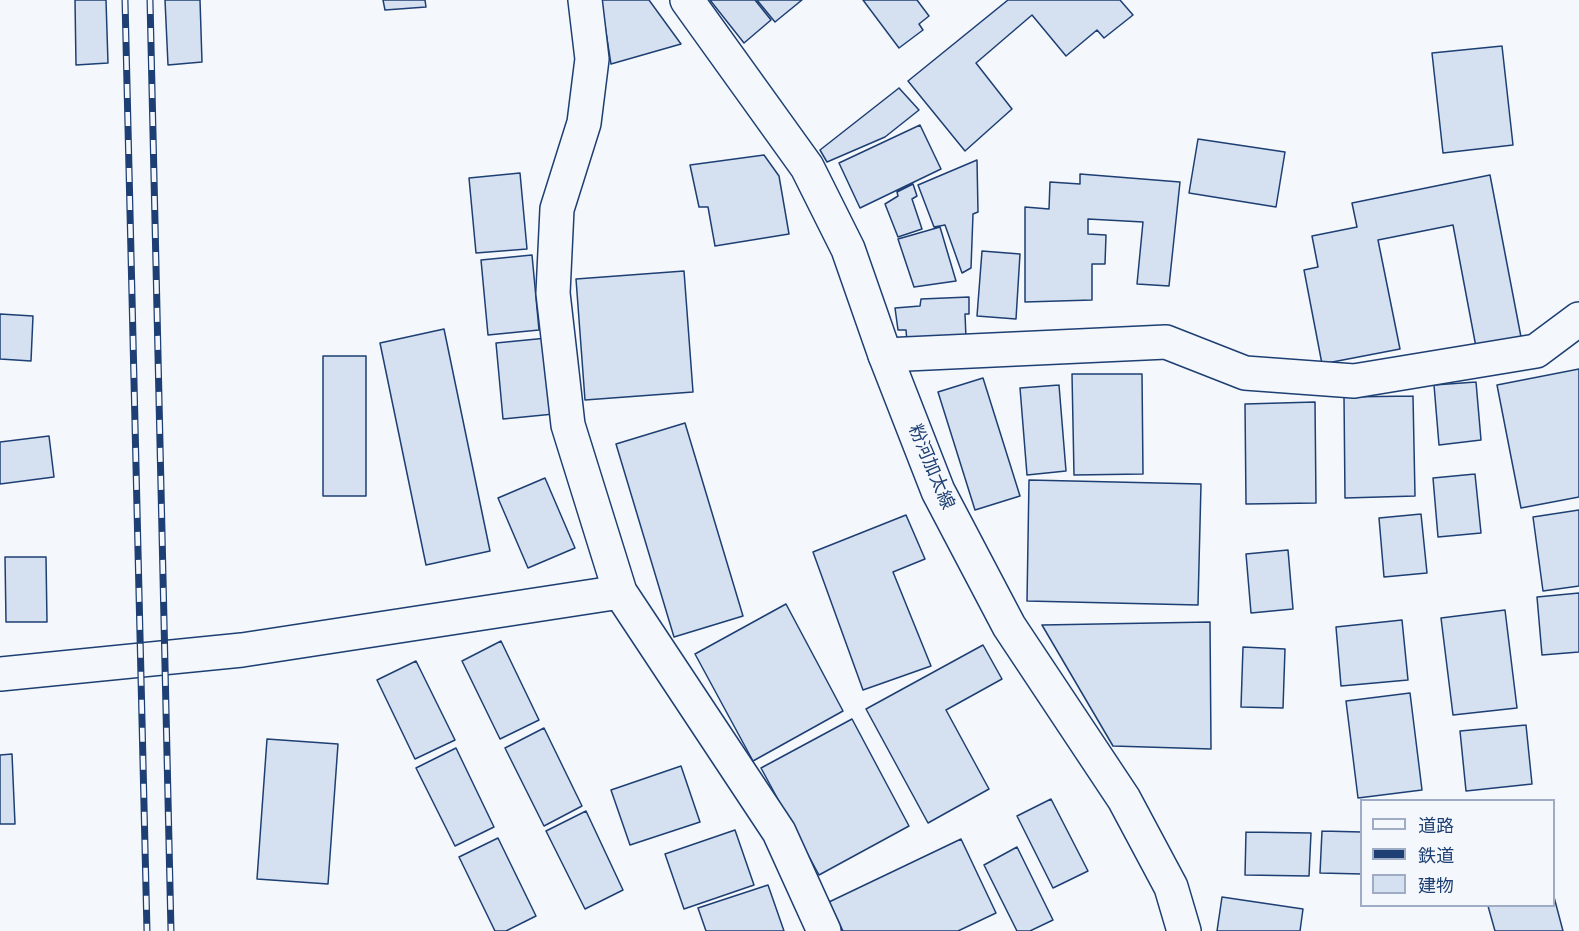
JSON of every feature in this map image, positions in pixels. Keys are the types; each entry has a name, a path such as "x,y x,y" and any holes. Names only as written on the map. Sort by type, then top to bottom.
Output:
{"street":[{"path":"585,0 592,59 584,123 557,209 553,293 568,425 620,592 779,832 824,931"},
{"name":"粉河加太線","path":"687,0 807,167 849,249 885,355 938,491 1009,626 1124,799 1171,887 1184,931"},
{"path":"885,355 1166,342 1245,373 1354,381 1536,351 1579,319"},
{"path":"0,674 242,650 620,592"}],"building":[{"path":"75,0 106,0 108,63 76,65"},
{"path":"165,0 200,0 202,62 168,65"},
{"path":"383,0 425,0 426,7 385,10"},
{"path":"601,0 649,0 681,44 611,64"},
{"path":"710,0 755,0 771,20 744,43"},
{"path":"757,0 802,0 775,22"},
{"path":"863,0 917,0 929,16 919,24 923,30 899,48"},
{"path":"1008,0 1120,0 1133,15 1104,38 1097,30 1066,56 1032,15 976,63 1012,109 965,151 908,81"},
{"path":"1502,46 1513,145 1443,153 1432,53"},
{"path":"899,88 919,110 885,137 827,162 820,150"},
{"path":"920,125 941,169 860,208 839,163"},
{"path":"1198,139 1285,152 1276,207 1189,193"},
{"path":"764,155 779,176 789,234 715,246 708,207 699,207 690,165"},
{"path":"977,160 978,212 973,214 971,268 962,273 945,225 934,227 918,185"},
{"path":"520,173 527,249 476,253 469,178"},
{"path":"1080,174 1180,182 1169,286 1137,284 1143,222 1088,219 1088,234 1106,235 1105,264 1092,264 1092,300 1025,302 1025,207 1049,209 1050,182 1080,184"},
{"path":"1490,175 1521,337 1476,347 1453,225 1378,240 1400,349 1322,364 1304,270 1318,267 1312,236 1357,227 1352,203"},
{"path":"913,184 917,196 912,199 922,229 898,237 885,204 898,196 897,192"},
{"path":"940,227 956,281 914,287 898,239"},
{"path":"982,251 1020,254 1016,319 977,316"},
{"path":"532,255 539,330 488,335 481,260"},
{"path":"684,271 693,392 585,400 576,279"},
{"path":"969,297 969,314 965,314 966,338 907,342 906,330 898,330 895,308 920,306 921,299"},
{"path":"0,314 33,316 31,361 0,359"},
{"path":"444,329 490,551 426,565 380,343"},
{"path":"547,338 554,414 503,419 496,343"},
{"path":"323,356 366,356 366,496 323,496"},
{"path":"1579,369 1579,497 1521,508 1497,385"},
{"path":"1072,374 1142,374 1143,474 1074,475"},
{"path":"983,378 1020,496 975,510 938,392"},
{"path":"1476,382 1481,440 1439,445 1434,385"},
{"path":"1059,385 1066,471 1027,475 1020,388"},
{"path":"1413,396 1415,496 1345,498 1344,397"},
{"path":"1315,402 1316,503 1246,504 1245,404"},
{"path":"685,423 743,616 674,637 616,444"},
{"path":"49,436 54,477 0,484 0,442"},
{"path":"1475,474 1481,533 1438,537 1433,478"},
{"path":"545,478 575,548 528,568 498,498"},
{"path":"1029,480 1201,484 1198,605 1027,601"},
{"path":"1579,510 1579,586 1543,591 1533,517"},
{"path":"1421,514 1427,573 1384,577 1379,518"},
{"path":"906,515 925,559 893,572 931,666 863,690 813,552"},
{"path":"1288,550 1293,609 1251,613 1246,554"},
{"path":"5,557 46,557 47,622 6,622"},
{"path":"1579,593 1579,652 1542,655 1537,597"},
{"path":"786,604 843,711 753,761 695,654"},
{"path":"1505,610 1517,708 1453,715 1441,618"},
{"path":"1402,620 1408,680 1341,686 1336,627"},
{"path":"1210,622 1211,749 1113,746 1042,625"},
{"path":"501,641 539,720 500,739 462,661"},
{"path":"983,645 1002,679 946,710 989,789 928,823 866,709"},
{"path":"1243,647 1285,649 1283,708 1241,707"},
{"path":"416,661 455,740 415,759 377,680"},
{"path":"1410,693 1422,790 1358,798 1346,701"},
{"path":"852,719 909,826 819,875 761,768"},
{"path":"1526,725 1532,784 1466,791 1460,731"},
{"path":"544,728 582,806 544,826 505,748"},
{"path":"267,739 338,744 328,884 257,879"},
{"path":"456,748 494,827 455,846 416,768"},
{"path":"12,754 15,824 0,824 0,755"},
{"path":"681,766 700,822 630,845 611,790"},
{"path":"1051,799 1088,871 1053,888 1017,816"},
{"path":"586,811 623,890 585,909 546,831"},
{"path":"735,830 754,885 684,909 665,854"},
{"path":"1322,831 1360,832 1360,874 1320,873"},
{"path":"1246,832 1311,833 1309,876 1245,875"},
{"path":"498,838 536,916 506,931 495,931 459,857"},
{"path":"961,839 996,913 958,931 843,931 829,902"},
{"path":"1017,847 1053,920 1030,931 1017,931 984,865"},
{"path":"768,885 784,931 706,931 698,908"},
{"path":"1222,897 1303,909 1300,931 1217,931"},
{"path":"1555,901 1563,931 1495,931 1488,907 1555,907"}],"railway":[{"path":"125,0 147,931"},
{"path":"150,0 171,931"}]}
